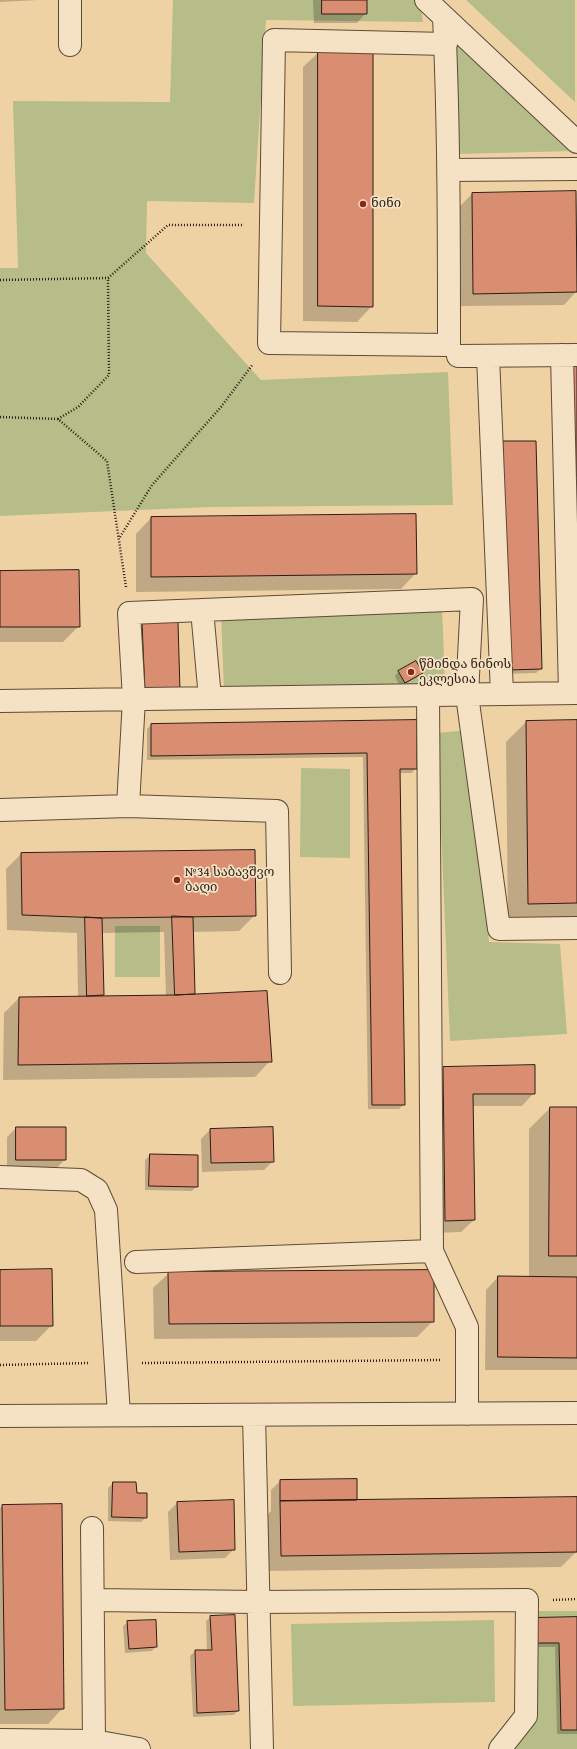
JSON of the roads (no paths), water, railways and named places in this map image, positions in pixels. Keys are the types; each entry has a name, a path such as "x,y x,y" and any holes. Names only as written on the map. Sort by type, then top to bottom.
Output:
{"street":[{"path":"70,0 70,45"},
{"path":"426,0 577,142"},
{"path":"444,17 446,44 449,170 449,346 269,343 274,40 446,44"},
{"path":"449,170 577,169"},
{"path":"0,701 573,693 569,355 458,356"},
{"path":"488,356 502,694"},
{"path":"128,806 134,700 130,613 472,599 467,695 499,929 577,928"},
{"path":"202,610 210,698"},
{"path":"428,695 432,1251 467,1327 466,1414"},
{"path":"0,810 128,806 277,811 280,972"},
{"path":"0,1177 81,1180 97,1190 106,1210 119,1415"},
{"path":"136,1262 432,1251"},
{"path":"0,1416 577,1413"},
{"path":"254,1415 262,1749"},
{"path":"92,1528 94,1741"},
{"path":"93,1600 258,1602 527,1600 526,1716 500,1749"},
{"path":"0,1740 94,1741 139,1749"}],"place":[{"name":"ნინი","path":"363,204"},
{"name":"წმინდა ნინოს ეკლესია","path":"411,672"},
{"name":"№34 საბავშვო ბაღი","path":"177,880"}]}
